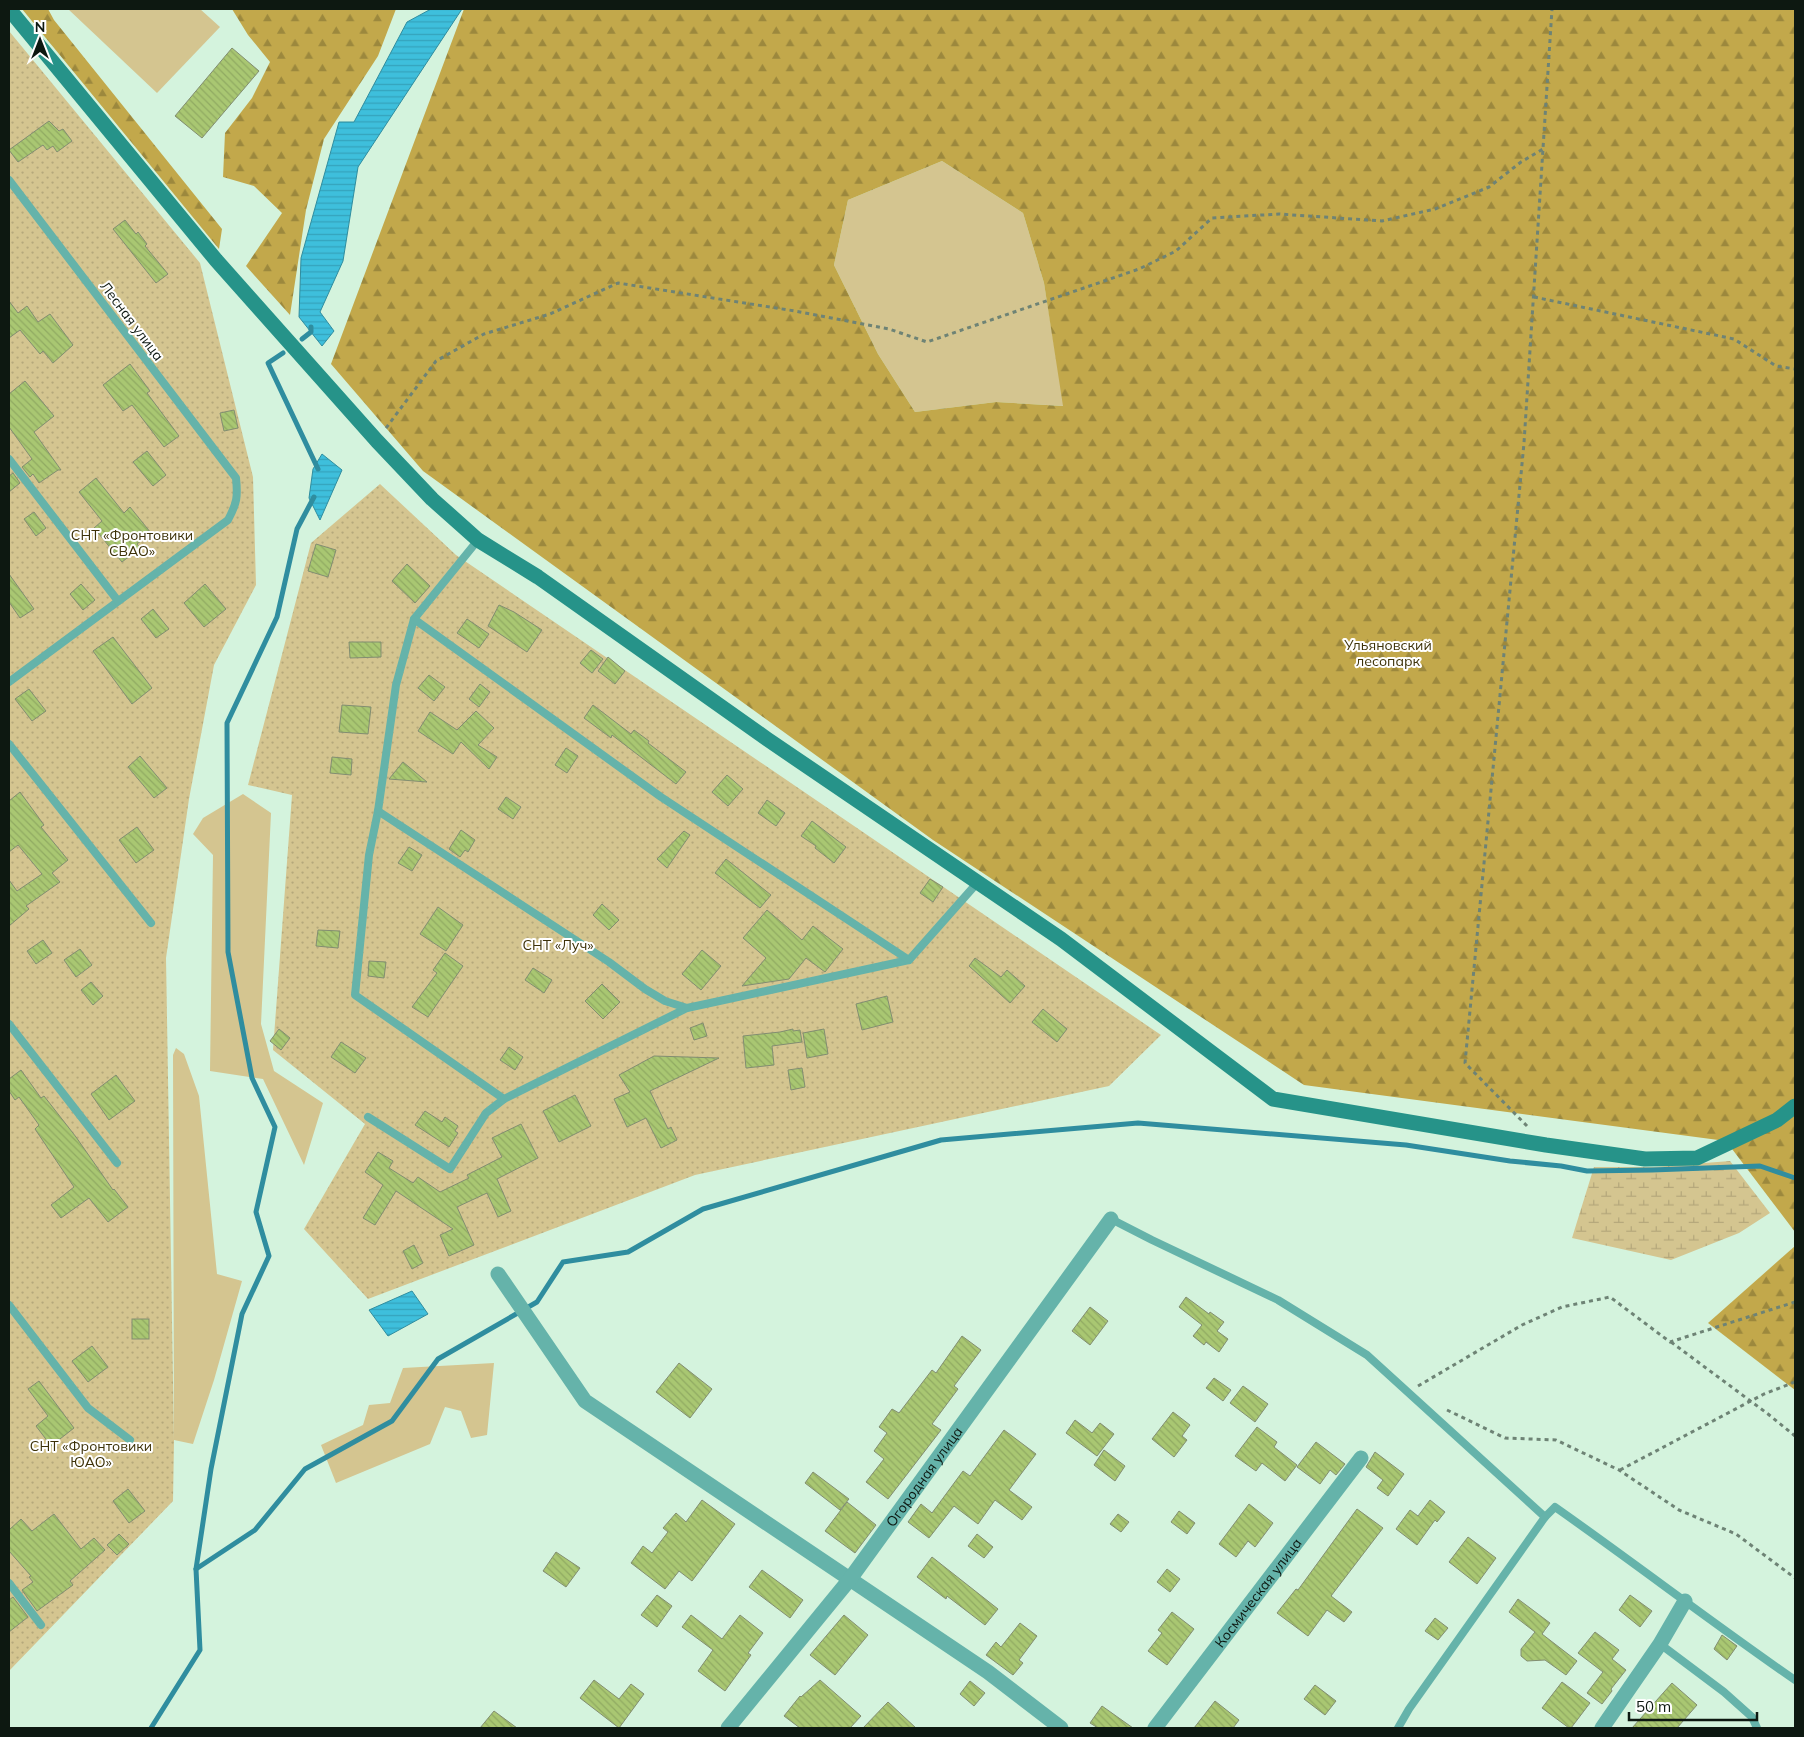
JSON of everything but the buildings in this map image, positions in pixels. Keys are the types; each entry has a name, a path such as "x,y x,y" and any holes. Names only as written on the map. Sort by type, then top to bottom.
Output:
{"street":[{"path":"9,9 216,260 377,441 432,499 478,540 538,577 768,739 1061,939 1273,1099 1546,1145 1645,1159 1697,1158 1777,1120 1795,1106"},
{"name":"Огородная улица","path":"728,1728 850,1579 1111,1218"},
{"path":"498,1274 584,1401 988,1672 1061,1728"},
{"name":"Космическая улица","path":"1155,1728 1361,1458"},
{"path":"1602,1728 1660,1644 1685,1601"}],"lane":[{"name":"Лесная улица","path":"9,180 236,478 236,504 228,520 118,601"},
{"path":"9,459 118,601 9,682"},
{"path":"478,540 414,619 396,685 367,872 355,995 504,1099"},
{"path":"414,619 661,798 908,960"},
{"path":"9,744 151,923"},
{"path":"378,810 608,962 645,990 665,1002 687,1008"},
{"path":"368,1117 450,1169 486,1113 504,1099 687,1008 908,960 978,882"},
{"path":"9,1024 116,1163"},
{"path":"1111,1218 1152,1240 1278,1300 1367,1355 1546,1517"},
{"path":"9,1305 88,1408 130,1440"},
{"path":"1398,1728 1409,1709 1555,1507 1795,1680"},
{"path":"9,1583 41,1625"},
{"path":"1660,1644 1724,1692 1752,1717 1756,1728"}],"path":[{"path":"1546,1145 1465,1064 1524,443 1552,9"},
{"path":"377,441 436,361 484,334 550,314 618,283 795,311 889,329 927,342 1138,269 1176,252 1212,218 1279,214 1382,221 1435,209 1489,187 1521,162 1543,149"},
{"path":"1534,297 1734,339 1776,366 1795,369"},
{"path":"1409,1392 1522,1325 1562,1307 1610,1297 1795,1436"},
{"path":"1670,1342 1795,1302"},
{"path":"1619,1470 1764,1394 1795,1382"},
{"path":"1444,1408 1505,1438 1556,1440 1619,1470 1680,1510 1736,1534 1795,1578"}],"green space":[{"path":"22,9 48,9 54,20 222,229 219,249"},
{"path":"68,9 200,9 220,27 157,93"},
{"path":"232,9 396,9 378,56 324,139 306,210 290,315 246,266 282,213 254,186 223,177 225,133 252,98 270,62 248,35"},
{"name":"Ульяновский лесопарк","path":"464,9 1795,9 1795,1232 1726,1141 1304,1085 933,840 423,471 331,364","holes":["942,161 1023,213 1044,283 1063,406 996,402 915,412 878,354 834,265 848,200"]},
{"name":"СНТ «Фронтовики СВАО»","path":"9,31 200,263 253,477 256,585 214,665 189,799 166,958 174,1440 173,1501 9,1671"},
{"path":"942,161 1023,213 1044,283 1064,406 996,402 915,412 878,354 834,265 848,200"},
{"name":"СНТ «Луч»","path":"380,484 456,555 1161,1035 1109,1086 695,1175 368,1299 304,1229 365,1124 273,1050 292,795 248,785 311,543"},
{"path":"243,794 271,813 261,1024 274,1071 323,1103 304,1165 263,1079 210,1071 213,855 193,834 203,818"},
{"path":"176,1048 184,1054 199,1096 217,1274 242,1281 214,1380 193,1444 174,1440 173,1055"},
{"path":"1730,1161 1770,1213 1739,1233 1671,1260 1572,1238 1594,1167 1654,1167"},
{"path":"1795,1246 1795,1390 1708,1323"},
{"path":"494,1363 487,1435 471,1438 461,1411 445,1407 430,1444 336,1483 321,1445 363,1425 369,1405 390,1403 403,1368"}],"water":[{"path":"431,9 462,9 358,167 343,261 320,312 334,331 322,346 299,317 301,258 339,122 354,122 407,22"},
{"path":"322,454 342,470 320,520 309,498 313,469"},
{"path":"412,1291 428,1314 388,1336 369,1310"}],"waterway":[{"path":"302,339 311,332 311,327"},
{"path":"283,353 268,363 318,469"},
{"path":"151,1728 200,1650 196,1569 211,1469 242,1314 269,1256 256,1212 275,1127 252,1078 228,952 227,723 277,617 297,529 314,497"},
{"path":"196,1569 255,1530 305,1469 392,1421 438,1359 537,1302 563,1262 628,1252 703,1209 941,1140 1138,1123 1406,1145 1587,1171 1760,1166 1795,1178"}],"park label":[{"name":"СНТ «Фронтовики ЮАО»","path":"91,1454"}]}
